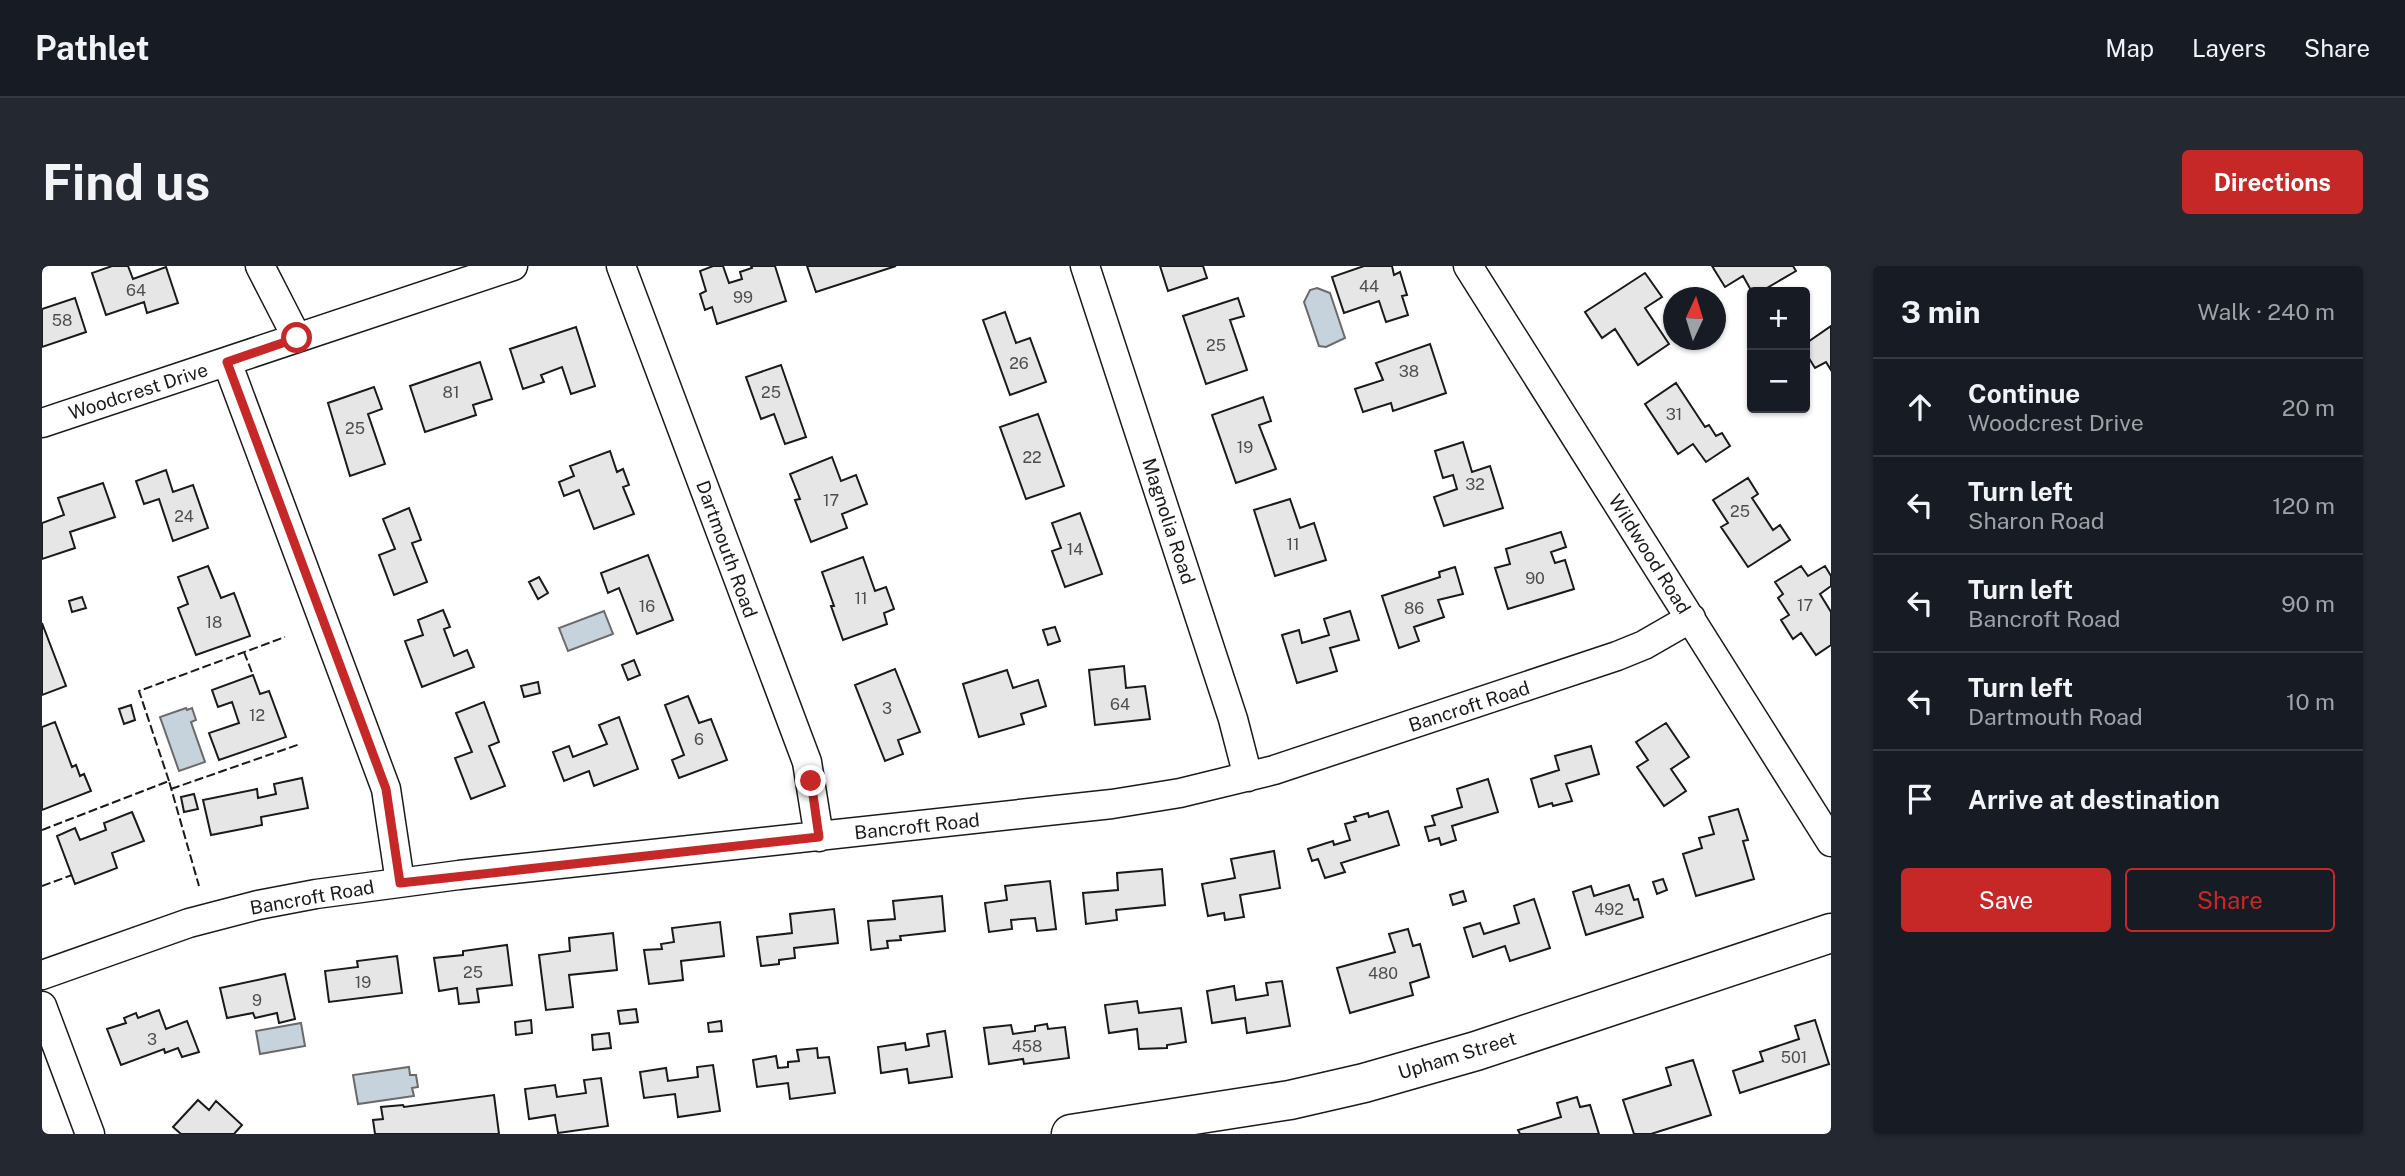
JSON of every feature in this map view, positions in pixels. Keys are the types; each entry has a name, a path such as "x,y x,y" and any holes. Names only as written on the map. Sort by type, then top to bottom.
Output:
{"main road":[{"name":"Upham Street","path":"1071,1134 1290,1100 1377,1080 1476,1051 1831,933"}],"street":[{"path":"260,266 297,338"},
{"name":"Woodcrest Drive","path":"42,423 513,266"},
{"name":"Dartmouth Road","path":"621,266 807,762 819,837"},
{"name":"Magnolia Road","path":"1085,266 1233,719 1248,777"},
{"name":"Wildwood Road","path":"1468,266 1831,842"},
{"path":"227,362 386,789 400,883"},
{"name":"Bancroft Road","path":"42,975 163,930 218,914 316,894 1112,804 1180,793 1248,777 1617,656 1644,645 1691,618"},
{"path":"42,1006 90,1134"}],"shaded area":[{"path":"1317,288 1330,293 1345,338 1326,347 1319,346 1304,302 1310,290"},
{"path":"604,611 613,634 568,651 559,628"},
{"path":"192,708 196,720 191,722 205,762 179,771 160,717"},
{"path":"301,1023 305,1046 260,1054 256,1031"},
{"path":"409,1067 410,1075 416,1075 418,1087 412,1088 414,1096 358,1104 353,1075"}],"building":[{"path":"112,266 128,266 133,279 166,267 178,303 147,313 144,302 106,315 92,273"},
{"path":"713,266 723,266 729,283 742,279 740,272 752,268 751,266 775,266 786,301 717,324 712,307 705,310 700,294 706,291 700,271"},
{"path":"807,266 896,266 816,292"},
{"path":"1160,266 1203,266 1207,278 1168,291"},
{"path":"1364,266 1392,266 1394,275 1400,272 1407,295 1402,296 1408,315 1386,322 1379,301 1344,313 1332,277"},
{"path":"1712,266 1793,266 1796,271 1769,287 1749,287 1743,276 1725,287"},
{"path":"1645,273 1662,297 1645,308 1663,335 1663,348 1638,365 1615,329 1602,338 1585,312"},
{"path":"75,298 86,332 42,347 42,309"},
{"path":"1238,298 1244,316 1230,320 1247,370 1206,384 1183,316"},
{"path":"1005,312 1016,343 1030,338 1046,382 1010,395 983,320"},
{"path":"1831,326 1831,370 1826,362 1815,368 1810,360 1810,341"},
{"path":"576,327 595,386 571,394 562,367 541,375 544,382 523,389 510,349"},
{"path":"1430,344 1446,393 1393,411 1391,403 1363,412 1355,389 1383,380 1376,363"},
{"path":"480,362 492,399 473,405 476,415 425,432 410,386"},
{"path":"781,365 806,437 785,444 774,414 761,419 746,377"},
{"path":"1676,383 1705,427 1709,425 1716,436 1722,433 1730,446 1706,462 1693,444 1678,454 1645,404"},
{"path":"374,387 382,409 368,414 385,464 350,476 328,403"},
{"path":"1263,397 1271,421 1259,425 1276,469 1236,483 1212,415"},
{"path":"1038,414 1064,486 1026,499 1000,427"},
{"path":"1463,442 1472,472 1490,466 1503,508 1444,526 1434,497 1457,489 1453,475 1443,478 1435,451"},
{"path":"610,451 617,472 623,469 629,485 623,487 634,514 594,529 579,490 564,496 559,482 574,476 570,466"},
{"path":"832,457 841,481 856,475 867,504 842,514 847,528 811,542 795,500 800,499 790,474"},
{"path":"166,470 173,492 193,485 208,528 173,541 159,499 144,504 136,481"},
{"path":"1748,478 1758,494 1752,498 1773,530 1780,525 1790,540 1748,567 1721,527 1728,523 1713,500"},
{"path":"103,483 115,517 70,532 75,548 42,559 42,523 64,515 58,498"},
{"path":"1290,499 1300,528 1314,523 1326,560 1275,576 1254,510"},
{"path":"409,508 421,540 412,543 427,582 394,595 379,555 395,549 383,519"},
{"path":"1080,513 1102,574 1065,587 1052,551 1061,548 1052,523"},
{"path":"1561,532 1566,547 1551,552 1555,563 1565,560 1574,589 1508,609 1495,568 1510,564 1506,549"},
{"path":"648,555 673,620 637,634 619,588 608,593 601,573"},
{"path":"863,557 875,591 886,587 894,609 884,613 887,624 843,640 822,572"},
{"path":"208,566 221,598 234,593 250,636 196,655 178,608 188,604 178,577"},
{"path":"1801,566 1808,576 1825,566 1831,576 1831,586 1820,594 1831,612 1831,645 1816,655 1801,633 1793,639 1781,620 1789,615 1778,598 1783,594 1775,582"},
{"path":"1455,567 1463,594 1438,600 1444,617 1414,627 1419,641 1399,648 1382,596 1440,577 1439,572"},
{"path":"539,577 548,593 538,599 529,582"},
{"path":"82,597 86,608 72,612 69,601"},
{"path":"443,610 450,627 444,629 454,656 467,650 474,667 422,687 405,641 423,635 418,620"},
{"path":"1350,611 1359,640 1330,648 1337,671 1297,683 1282,635 1299,630 1302,643 1329,635 1324,619"},
{"path":"42,623 66,686 42,695"},
{"path":"1055,627 1060,641 1048,645 1043,630"},
{"path":"634,660 640,675 628,680 622,665"},
{"path":"1124,666 1126,688 1145,686 1150,719 1095,725 1089,670"},
{"path":"895,669 920,732 898,740 903,754 885,761 855,685"},
{"path":"1007,670 1013,688 1038,680 1046,706 1021,714 1024,724 979,737 963,684"},
{"path":"253,675 260,694 269,691 286,737 219,760 209,733 239,723 232,702 218,707 212,690"},
{"path":"538,682 540,693 524,697 521,686"},
{"path":"688,696 699,723 711,719 727,760 679,778 672,760 684,755 665,705"},
{"path":"484,702 499,742 489,746 505,786 471,799 455,758 472,752 456,713"},
{"path":"131,705 135,720 124,724 119,709"},
{"path":"619,717 638,769 594,786 589,771 564,781 553,752 569,746 573,757 607,744 599,725"},
{"path":"55,722 72,767 76,765 80,776 84,774 91,791 42,810 42,727"},
{"path":"1666,723 1689,757 1671,769 1686,791 1664,806 1637,767 1648,760 1636,742"},
{"path":"1591,746 1599,774 1566,784 1572,801 1539,807 1531,779 1559,770 1555,756"},
{"path":"302,778 308,808 261,817 262,825 211,835 203,800 257,789 258,798 276,794 274,784"},
{"path":"1488,779 1498,812 1452,826 1456,840 1441,845 1439,838 1429,841 1425,827 1435,825 1432,816 1462,807 1457,789"},
{"path":"194,794 198,809 184,812 181,797"},
{"path":"1738,809 1748,840 1743,841 1754,879 1696,896 1683,854 1702,848 1699,838 1714,834 1709,817"},
{"path":"1388,811 1399,845 1341,863 1345,872 1325,878 1318,859 1312,861 1308,849 1333,841 1334,845 1350,840 1345,824 1356,821 1354,817 1368,813 1369,817"},
{"path":"132,812 144,841 112,853 117,868 75,884 57,836 75,828 80,840 106,830 104,823"},
{"path":"1274,851 1280,888 1240,895 1244,917 1225,920 1224,913 1208,916 1202,884 1235,878 1231,859"},
{"path":"1162,869 1165,905 1116,910 1117,920 1086,924 1083,893 1118,890 1117,873"},
{"path":"1663,879 1667,890 1657,894 1653,882"},
{"path":"1050,881 1056,929 1037,931 1035,918 1011,920 1012,929 989,932 985,903 1007,900 1005,886"},
{"path":"1629,885 1634,900 1638,899 1643,917 1586,935 1573,892 1591,886 1594,896"},
{"path":"1463,891 1466,901 1453,905 1450,895"},
{"path":"942,896 945,931 900,936 901,940 887,941 888,948 871,950 868,921 895,919 893,901"},
{"path":"1534,899 1550,948 1510,961 1505,946 1473,957 1464,928 1480,923 1484,934 1519,923 1514,906"},
{"path":"834,909 838,943 794,948 795,958 779,960 779,964 761,966 757,937 792,933 790,914"},
{"path":"720,922 724,956 681,961 683,980 649,984 644,950 662,949 661,944 674,942 672,928"},
{"path":"1408,929 1413,946 1420,944 1429,977 1410,983 1413,995 1350,1013 1337,968 1395,952 1389,934"},
{"path":"613,933 617,970 569,975 573,1007 546,1010 539,955 570,951 569,938"},
{"path":"507,945 512,985 477,989 479,1002 459,1004 457,988 439,991 434,958 463,955 463,951"},
{"path":"397,956 402,993 329,1002 325,971 358,967 357,961"},
{"path":"285,974 295,1019 279,1023 277,1013 255,1018 253,1013 227,1018 220,988"},
{"path":"1282,981 1290,1026 1247,1033 1245,1018 1212,1023 1207,991 1234,986 1236,1000 1268,995 1266,983"},
{"path":"1137,1001 1139,1013 1181,1008 1186,1042 1167,1045 1167,1048 1139,1049 1137,1029 1109,1033 1105,1005"},
{"path":"636,1009 638,1022 620,1024 618,1011"},
{"path":"159,1010 166,1029 187,1021 199,1052 182,1057 178,1048 165,1053 164,1049 121,1065 107,1029 126,1023 124,1018 136,1013 138,1018"},
{"path":"531,1020 532,1033 516,1035 515,1022"},
{"path":"1815,1020 1829,1064 1740,1093 1733,1071 1763,1061 1760,1052 1799,1039 1795,1026"},
{"path":"721,1021 722,1031 709,1032 708,1023"},
{"path":"1047,1024 1048,1029 1065,1027 1069,1058 1024,1064 1023,1059 989,1064 984,1028 1011,1025 1013,1034 1035,1031 1035,1026"},
{"path":"945,1031 952,1077 909,1083 907,1069 881,1073 878,1047 905,1043 906,1050 929,1046 927,1034"},
{"path":"609,1033 611,1048 593,1050 592,1035"},
{"path":"817,1048 818,1058 829,1057 835,1093 790,1099 788,1083 757,1087 753,1060 776,1056 778,1068 788,1067 788,1062 799,1061 797,1050"},
{"path":"1693,1060 1711,1115 1651,1134 1634,1134 1623,1100 1671,1085 1666,1068"},
{"path":"713,1065 720,1111 678,1117 675,1094 644,1098 640,1072 666,1068 668,1081 698,1077 697,1067"},
{"path":"601,1078 608,1126 558,1133 555,1115 529,1119 525,1089 555,1085 557,1097 586,1093 584,1080"},
{"path":"494,1095 499,1134 375,1134 373,1120 383,1119 381,1107 404,1107"},
{"path":"1577,1097 1580,1107 1590,1105 1599,1134 1520,1134 1518,1130 1561,1117 1557,1103"},
{"path":"198,1100 209,1110 216,1101 242,1125 234,1134 181,1134 173,1127"}],"fence":[{"path":"169,781 139,691 285,637"},
{"path":"244,652 253,675"},
{"path":"171,789 300,744"},
{"path":"42,830 169,781 199,886"},
{"path":"42,886 72,875"}],"route":[{"path":"297,338 227,362 386,789 400,883 819,837 811,781"}]}
